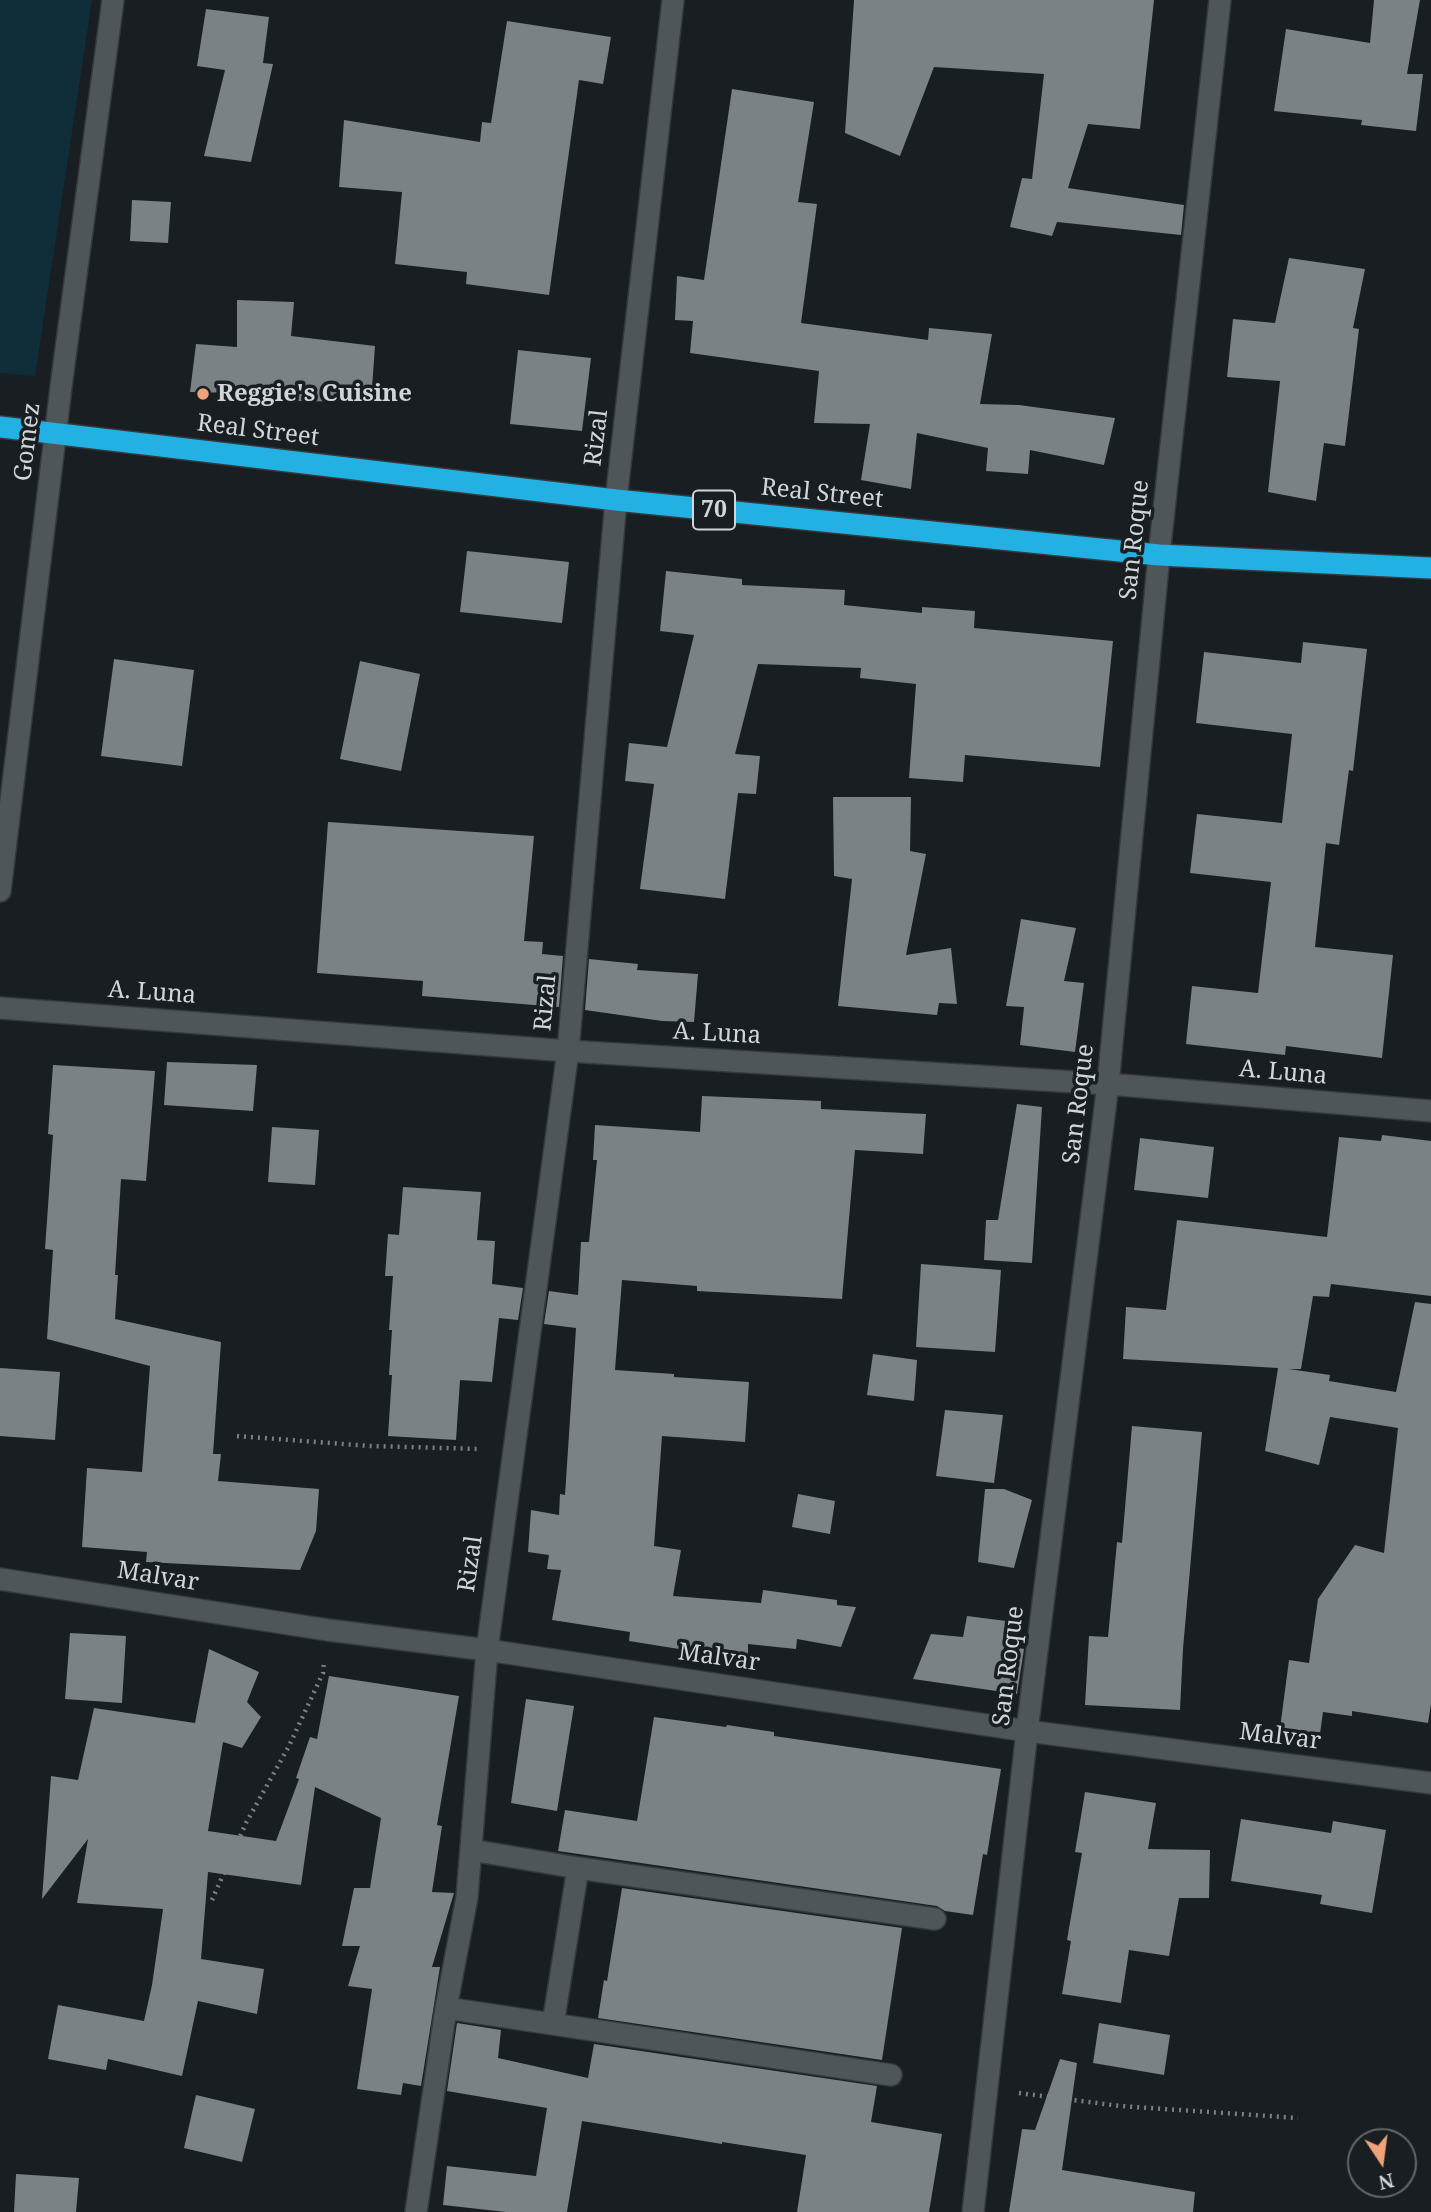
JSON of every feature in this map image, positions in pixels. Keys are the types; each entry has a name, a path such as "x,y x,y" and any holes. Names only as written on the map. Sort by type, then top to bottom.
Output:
{"highway":[{"name":"Real Street","path":"0,427 616,500 1159,555 1431,568"}],"street":[{"name":"Gomez","path":"0,891 55,433 113,0"},
{"name":"Rizal","path":"416,2212 446,2008 467,1897 486,1650 568,1051 616,500 673,0"},
{"name":"San Roque","path":"973,2212 1027,1731 1108,1084 1159,555 1220,0"},
{"name":"A. Luna","path":"0,1008 568,1051 1108,1084 1431,1111"},
{"name":"Malvar","path":"0,1579 328,1630 486,1650 1027,1731 1431,1783"},
{"path":"471,1850 935,1919"},
{"path":"553,2024 578,1868"},
{"path":"446,2008 891,2075"}],"path":[{"path":"237,1436 369,1446 513,1450"},
{"path":"212,1900 246,1823 289,1746 323,1673 328,1630"},
{"path":"987,2089 1120,2106 1298,2118"}],"shaded area":[{"path":"0,0 92,0 35,376 0,373"}],"building":[{"path":"854,0 1154,0 1140,129 1088,124 1068,188 1184,205 1181,235 1057,222 1052,236 1010,227 1022,178 1032,179 1044,74 934,67 900,156 845,133"},
{"path":"1374,0 1420,0 1407,74 1423,74 1416,131 1361,125 1362,120 1274,111 1286,29 1370,43"},
{"path":"206,9 269,17 263,63 273,64 251,162 204,156 225,70 197,66"},
{"path":"507,21 611,37 603,84 579,80 549,295 466,284 467,272 395,264 402,192 339,187 344,120 480,142 482,122 491,123"},
{"path":"732,89 814,102 798,202 817,204 801,323 928,340 929,328 992,334 980,404 1019,405 1115,418 1104,465 1030,450 1028,474 986,471 988,448 917,433 911,489 861,480 870,424 814,423 819,371 690,353 693,321 675,320 677,276 704,280"},
{"path":"132,200 171,202 168,243 130,241"},
{"path":"1289,258 1365,269 1353,328 1359,329 1345,446 1324,443 1316,501 1268,492 1280,381 1227,377 1233,319 1275,323"},
{"path":"237,300 294,302 291,336 375,346 371,402 297,401 298,394 190,392 196,344 237,347"},
{"path":"518,350 591,358 582,431 510,424"},
{"path":"467,551 569,562 562,623 460,612"},
{"path":"666,571 742,579 742,585 845,590 844,605 922,613 922,607 975,611 974,628 1113,641 1100,767 965,755 963,782 909,778 916,684 860,678 861,668 758,664 735,754 760,756 756,794 738,793 725,899 640,889 654,784 625,781 629,743 667,747 694,635 660,631"},
{"path":"1303,642 1367,649 1353,771 1349,770 1339,845 1326,843 1315,947 1393,955 1382,1058 1286,1046 1285,1055 1186,1044 1192,986 1258,993 1271,882 1190,873 1197,814 1282,823 1292,734 1196,723 1204,652 1301,663"},
{"path":"114,659 194,670 182,766 101,756"},
{"path":"360,661 420,674 401,771 340,759"},
{"path":"833,797 911,797 910,851 926,854 906,955 951,948 957,1004 939,1003 937,1015 838,1006 852,879 834,876"},
{"path":"328,822 534,836 524,941 543,942 542,954 563,956 559,1007 422,996 423,981 317,973"},
{"path":"1021,919 1076,928 1064,981 1084,983 1075,1052 1020,1045 1024,1007 1006,1006"},
{"path":"589,959 638,964 637,970 698,974 694,1022 662,1021 585,1010"},
{"path":"167,1062 257,1065 253,1111 164,1105"},
{"path":"53,1065 155,1071 146,1181 121,1179 115,1319 221,1342 213,1454 221,1454 218,1481 319,1489 316,1531 300,1570 146,1562 147,1552 82,1547 87,1468 142,1472 150,1366 47,1339 53,1250 45,1249 53,1135 48,1134"},
{"path":"702,1096 821,1101 821,1109 926,1114 923,1154 855,1150 842,1299 697,1291 697,1286 622,1280 615,1370 749,1382 745,1442 662,1436 654,1546 681,1550 673,1596 761,1603 763,1590 837,1600 837,1605 856,1607 841,1647 797,1639 796,1649 748,1644 748,1658 704,1655 629,1641 630,1632 552,1620 561,1570 547,1569 549,1555 528,1552 531,1510 559,1515 560,1494 565,1495 576,1328 544,1324 549,1291 578,1295 581,1242 589,1242 597,1160 593,1160 595,1125 700,1132"},
{"path":"1017,1104 1042,1107 1032,1263 984,1260 986,1220 998,1220"},
{"path":"272,1127 319,1130 315,1185 268,1182"},
{"path":"1382,1135 1431,1141 1431,1296 1331,1284 1329,1297 1313,1296 1301,1369 1289,1369 1330,1375 1329,1381 1396,1392 1415,1302 1431,1304 1431,1704 1428,1723 1352,1711 1352,1716 1323,1712 1319,1741 1279,1736 1289,1660 1309,1663 1318,1599 1355,1545 1384,1553 1398,1428 1330,1417 1319,1465 1265,1451 1278,1368 1123,1359 1126,1307 1166,1310 1177,1220 1327,1237 1339,1137 1381,1141"},
{"path":"1140,1138 1214,1147 1208,1198 1134,1190"},
{"path":"403,1187 481,1192 477,1240 495,1241 492,1284 523,1288 518,1320 499,1318 492,1382 460,1380 456,1440 388,1436 392,1375 389,1375 392,1330 389,1330 393,1276 385,1276 388,1234 399,1235"},
{"path":"921,1264 1001,1270 995,1352 916,1347"},
{"path":"873,1354 917,1360 914,1401 867,1395"},
{"path":"0,1368 60,1372 55,1440 0,1436"},
{"path":"945,1410 1003,1415 994,1483 936,1476"},
{"path":"1132,1426 1202,1432 1180,1710 1085,1705 1089,1636 1108,1637 1117,1542 1122,1543"},
{"path":"985,1489 1004,1489 1032,1500 1014,1568 978,1562"},
{"path":"798,1494 835,1501 830,1534 792,1527"},
{"path":"967,1616 1022,1623 1019,1648 1024,1649 1017,1694 913,1679 931,1634 963,1637"},
{"path":"70,1633 126,1636 122,1703 65,1699"},
{"path":"209,1649 259,1672 247,1702 261,1717 242,1748 223,1742 208,1831 276,1841 299,1779 296,1778 310,1737 317,1739 329,1676 459,1696 437,1825 442,1826 432,1892 454,1893 432,1967 440,1967 421,2086 403,2083 401,2095 357,2089 372,1989 348,1986 360,1946 342,1946 354,1888 370,1888 381,1818 315,1787 301,1885 208,1872 201,1959 264,1969 257,2014 198,2001 182,2076 108,2059 106,2070 48,2059 58,2005 144,2021 163,1909 77,1903 88,1839 42,1899 51,1776 78,1780 94,1708 195,1723"},
{"path":"526,1699 574,1706 557,1811 511,1803"},
{"path":"654,1717 774,1732 774,1736 1001,1769 987,1855 983,1854 973,1915 945,1911 937,1906 558,1851 565,1810 637,1821"},
{"path":"1085,1792 1156,1803 1148,1849 1210,1850 1209,1898 1179,1898 1169,1956 1129,1950 1121,2003 1062,1994 1071,1941 1067,1940 1082,1853 1075,1852"},
{"path":"1241,1819 1331,1833 1333,1821 1386,1830 1372,1913 1320,1904 1322,1895 1231,1881"},
{"path":"622,1888 902,1928 882,2060 598,2018 604,1980 607,1981"},
{"path":"457,2023 501,2030 498,2058 588,2078 594,2044 877,2086 871,2122 942,2134 929,2212 797,2212 806,2155 582,2121 567,2212 506,2212 443,2205 447,2166 536,2176 547,2108 447,2091"},
{"path":"1099,2023 1170,2035 1164,2075 1093,2063"},
{"path":"1060,2059 1077,2063 1062,2170 1195,2192 1193,2212 1009,2212 1022,2129 1035,2130"},
{"path":"196,2095 255,2109 242,2162 184,2148"},
{"path":"16,2174 79,2178 76,2212 14,2212"}],"place":[{"name":"Reggie's Cuisine","path":"203,394"}]}
